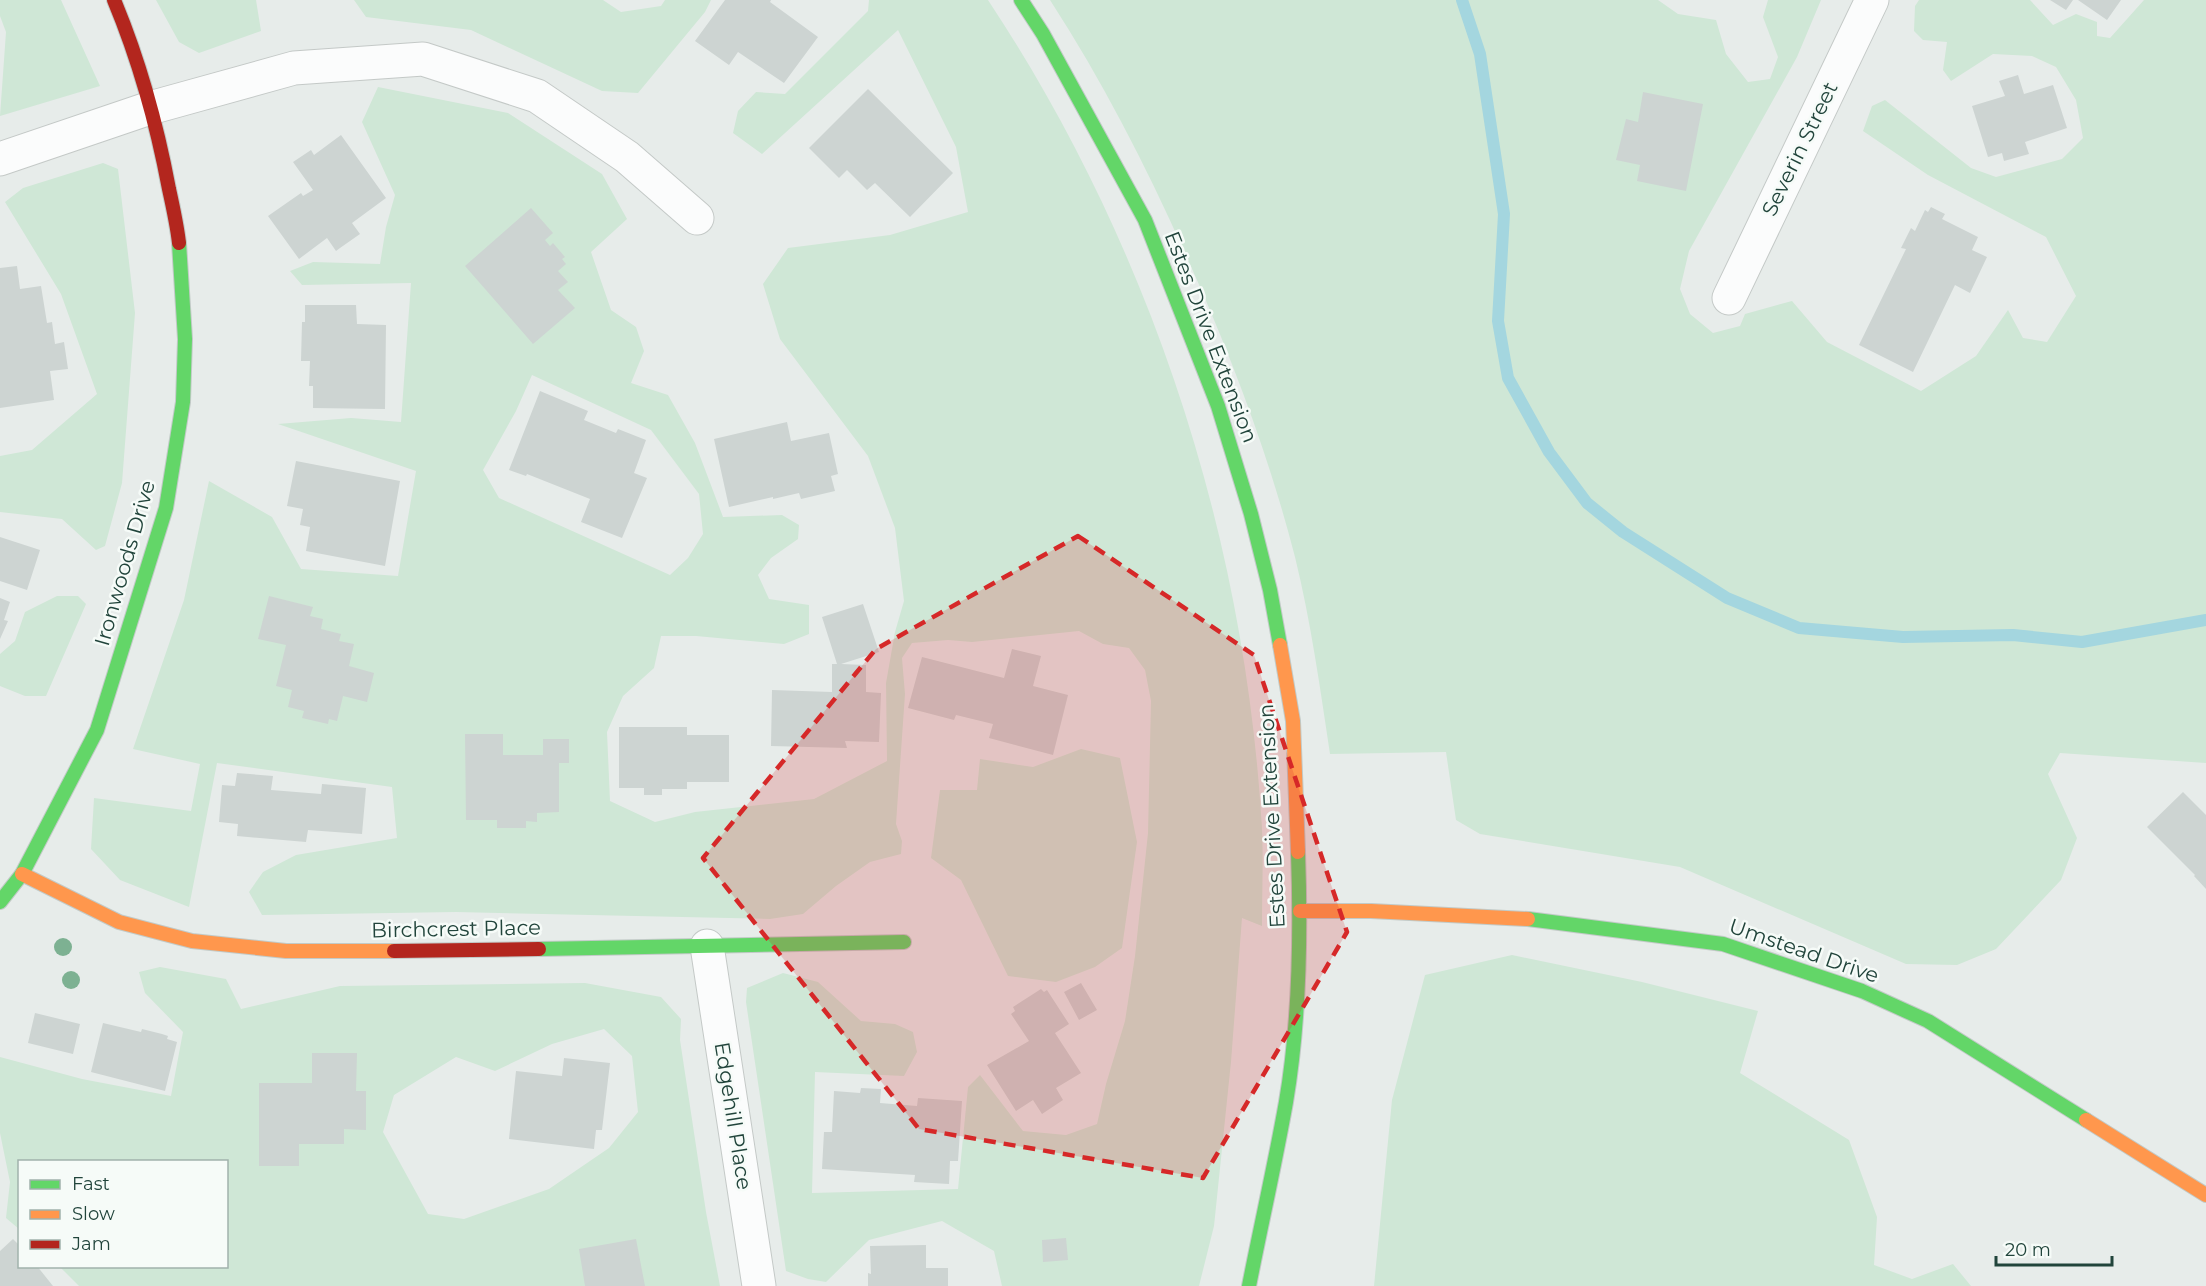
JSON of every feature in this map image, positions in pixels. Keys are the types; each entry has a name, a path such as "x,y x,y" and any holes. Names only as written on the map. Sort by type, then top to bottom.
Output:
{"street":[{"name":"Ironwoods Drive","path":"0,902 22,873 97,730 166,508 183,402 185,339 179,240 164,162 150,108 130,38 114,0"},
{"name":"Estes Drive Extension","path":"1021,0 1043,34 1145,220 1218,406 1248,503 1270,590 1293,721 1300,911 1295,1023 1286,1101 1249,1286"},
{"name":"Severin Street","path":"1729,298 1872,0"},
{"path":"0,159 150,108 294,68 423,59 537,96 627,157 696,218"},
{"name":"Birchcrest Place","path":"22,873 119,922 192,941 286,951 457,951 904,942"},
{"name":"Umstead Drive","path":"1300,911 1371,911 1526,919 1723,944 1862,991 1928,1021 2206,1195"},
{"name":"Edgehill Place","path":"707,946 759,1286"}],"highlighted area":[{"path":"1078,536 1254,655 1347,932 1203,1178 919,1129 703,858 876,649"}],"green space":[{"path":"0,0 61,0 100,86 0,116 6,32 0,16"},
{"path":"156,0 256,0 261,31 199,53 179,42"},
{"path":"354,0 603,0 621,12 661,6 665,0 711,0 705,12 638,93 602,91 471,30 366,17"},
{"path":"869,0 988,0 1045,92 1095,188 1139,287 1177,388 1208,492 1233,598 1250,705 1263,855 1262,926 1242,918 1231,1062 1214,1226 1199,1286 1002,1286 994,1251 942,1221 869,1240 826,1282 808,1279 786,1271 746,1002 747,988 783,973 818,982 861,1021 895,1024 913,1032 917,1052 904,1076 815,1072 812,1193 958,1189 968,1087 980,1075 1023,1131 1066,1135 1097,1124 1106,1084 1125,1021 1135,956 1148,833 1151,701 1145,670 1129,648 1103,644 1079,631 972,642 948,640 912,643 902,658 905,694 896,824 902,841 901,854 870,862 836,886 803,914 770,919 456,912 262,915 249,892 263,872 296,855 397,838 392,787 217,763 189,907 120,880 91,849 94,798 191,811 200,764 133,749 184,600 209,481 272,517 301,569 398,576 416,471 278,424 351,418 401,422 411,283 302,285 290,271 313,262 380,264 386,227 395,195 362,122 378,87 508,113 602,174 627,219 591,252 611,310 636,327 644,351 631,383 668,395 695,443 723,517 782,515 799,525 798,539 771,558 758,575 769,599 809,605 809,634 784,644 696,636 661,636 654,668 623,696 607,732 610,801 655,822 695,812 814,799 887,761 886,683 895,632 904,601 895,528 868,456 780,339 763,284 788,248 890,235 968,212 956,147 898,30 762,154 733,133 738,111 756,92 785,94 868,11","holes":["532,375 651,430 699,494 703,534 688,558 670,575 499,498 483,470 516,411"]},
{"path":"1050,0 1658,0 1678,14 1716,20 1726,54 1748,82 1770,79 1778,57 1763,17 1768,0 1821,0 1797,57 1689,251 1680,289 1690,314 1713,333 1740,326 1745,314 1792,301 1827,342 1921,391 1976,356 2008,310 2023,338 2047,342 2076,296 2046,237 1928,175 1863,131 1872,106 1885,100 1971,168 1996,177 2062,159 2083,138 2076,100 2056,67 2032,56 1993,54 1951,81 1943,70 1947,42 1923,40 1914,31 1915,6 1919,0 2030,0 2053,25 2076,14 2097,22 2097,36 2110,38 2144,0 2206,0 2206,763 2060,753 2048,774 2077,838 2061,880 1996,949 1957,965 1906,964 1680,867 1480,834 1456,820 1446,752 1330,754 1319,680 1295,557 1273,479 1232,364 1201,288 1154,186 1105,92"},
{"path":"103,163 118,169 135,313 122,483 105,546 96,550 62,519 0,512 0,456 32,450 97,394 61,294 5,202 23,188"},
{"path":"57,596 78,596 86,604 46,696 25,696 0,686 0,654 15,641 25,612"},
{"path":"1081,749 1120,758 1137,842 1122,948 1095,967 1056,982 1008,976 961,880 931,858 940,790 977,790 980,759 1033,767"},
{"path":"1512,955 1642,982 1758,1011 1740,1073 1849,1140 1877,1217 1874,1265 1912,1279 1953,1264 1971,1286 1374,1286 1392,1100 1425,975"},
{"path":"160,967 226,979 241,1009 340,986 585,983 661,997 681,1019 680,1040 706,1212 720,1286 79,1286 61,1268 228,1268 228,1160 18,1160 18,1228 6,1218 10,1182 0,1133 0,1057 82,1079 171,1096 183,1032 145,993 139,972","holes":["604,1029 632,1056 638,1112 609,1148 549,1189 464,1219 428,1214 383,1132 394,1095 456,1057 495,1071 552,1044"]}],"building":[{"path":"725,0 771,0 770,2 818,37 784,83 738,52 729,65 695,41"},
{"path":"2050,0 2073,0 2066,10"},
{"path":"2078,0 2121,0 2107,20"},
{"path":"2018,75 2024,94 2053,85 2067,128 2025,142 2029,154 2004,161 2002,153 1988,157 1972,106 2005,96 1999,81"},
{"path":"868,89 953,173 910,217 875,183 867,190 847,170 839,178 809,148"},
{"path":"1643,92 1703,104 1686,191 1637,181 1640,165 1616,160 1626,119 1638,122"},
{"path":"341,135 386,198 352,223 360,234 336,251 327,238 299,259 268,216 301,193 303,196 313,190 293,162 311,150 314,155"},
{"path":"1931,207 1945,214 1942,219 1978,237 1972,250 1987,257 1970,293 1955,285 1913,372 1859,345 1906,249 1901,248 1911,228 1915,231 1925,210 1928,212"},
{"path":"531,208 553,233 545,240 550,246 553,243 565,257 562,259 566,264 558,271 568,282 558,290 575,308 533,344 465,266"},
{"path":"17,266 20,289 41,286 47,323 52,322 55,344 64,342 68,369 50,371 54,400 0,408 0,268"},
{"path":"305,305 356,305 357,324 386,325 385,409 313,408 313,386 309,386 310,361 301,361"},
{"path":"540,391 588,411 584,420 616,433 618,429 646,440 634,473 647,478 622,538 581,522 590,499 527,474 526,476 509,470"},
{"path":"787,422 791,441 829,433 838,474 831,476 835,491 801,499 799,493 729,507 714,439"},
{"path":"296,461 400,481 385,566 306,551 310,527 300,525 303,509 287,506"},
{"path":"0,537 40,550 27,590 0,581"},
{"path":"269,596 313,607 310,616 323,619 321,629 341,634 339,641 354,644 349,666 374,673 367,702 343,696 337,721 329,719 328,724 302,718 304,711 288,707 292,690 276,686 286,645 258,639"},
{"path":"0,598 10,602 4,620 8,621 0,639"},
{"path":"863,604 879,652 841,664 866,665 866,692 881,693 879,742 845,741 847,748 771,746 772,690 832,692 832,664 837,664 822,617"},
{"path":"1012,649 1041,656 1033,686 1068,695 1053,755 989,738 993,724 956,715 954,720 908,708 922,657 1004,678"},
{"path":"619,727 687,727 687,735 729,735 729,782 687,782 687,789 662,789 662,795 644,795 644,788 619,788"},
{"path":"465,734 503,734 503,755 543,755 543,739 569,739 569,763 559,763 559,812 537,813 537,822 526,821 526,828 497,828 497,820 466,820"},
{"path":"237,773 273,776 271,790 321,794 322,784 366,788 362,834 308,830 306,842 237,836 238,824 219,822 222,785 235,786"},
{"path":"2183,792 2206,815 2206,889 2147,827"},
{"path":"1081,983 1097,1010 1079,1020 1064,992"},
{"path":"1041,989 1044,992 1047,990 1069,1024 1055,1033 1081,1073 1056,1088 1063,1100 1042,1114 1033,1100 1016,1111 987,1065 1029,1041 1011,1014 1015,1011 1013,1007"},
{"path":"35,1013 80,1024 73,1054 28,1043"},
{"path":"103,1023 141,1032 142,1029 162,1034 168,1036 167,1039 177,1042 165,1091 91,1072"},
{"path":"312,1053 357,1053 356,1091 366,1091 366,1130 344,1129 344,1144 299,1144 299,1166 259,1166 259,1083 312,1083"},
{"path":"564,1058 610,1063 602,1130 596,1130 594,1149 509,1139 516,1071 562,1076"},
{"path":"861,1088 881,1089 880,1103 917,1106 918,1098 962,1101 958,1161 950,1161 949,1184 914,1182 915,1175 822,1169 824,1132 832,1132 834,1091 860,1093"},
{"path":"1066,1238 1068,1260 1043,1262 1042,1240"},
{"path":"13,1239 18,1244 18,1268 39,1268 53,1286 0,1286 0,1251"},
{"path":"636,1239 645,1286 585,1286 579,1249"},
{"path":"926,1245 926,1268 948,1268 948,1286 868,1286 868,1273 871,1274 870,1246"}],"waterway":[{"path":"1462,0 1480,54 1504,214 1498,321 1508,378 1549,452 1587,503 1623,532 1727,598 1799,628 1903,637 2013,635 2082,642 2206,620"}],"traffic: fast":[{"path":"1021,0 1043,34 1145,220 1218,406 1251,514 1270,590 1280,645"},
{"path":"0,902 22,874 97,730 166,508 183,402 185,339 179,243"},
{"path":"1249,1286 1291,1071 1297,1009 1298,852"},
{"path":"1528,919 1723,944 1862,991 1928,1021 2086,1120"},
{"path":"539,949 904,942"}],"traffic: slow":[{"path":"1280,645 1293,721 1298,852"},
{"path":"22,874 119,922 192,941 286,951 394,951"},
{"path":"1300,911 1371,911 1528,919"},
{"path":"2086,1120 2206,1195"}],"traffic: jam":[{"path":"114,0 139,69 153,117 179,243"},
{"path":"394,951 539,949"}]}
